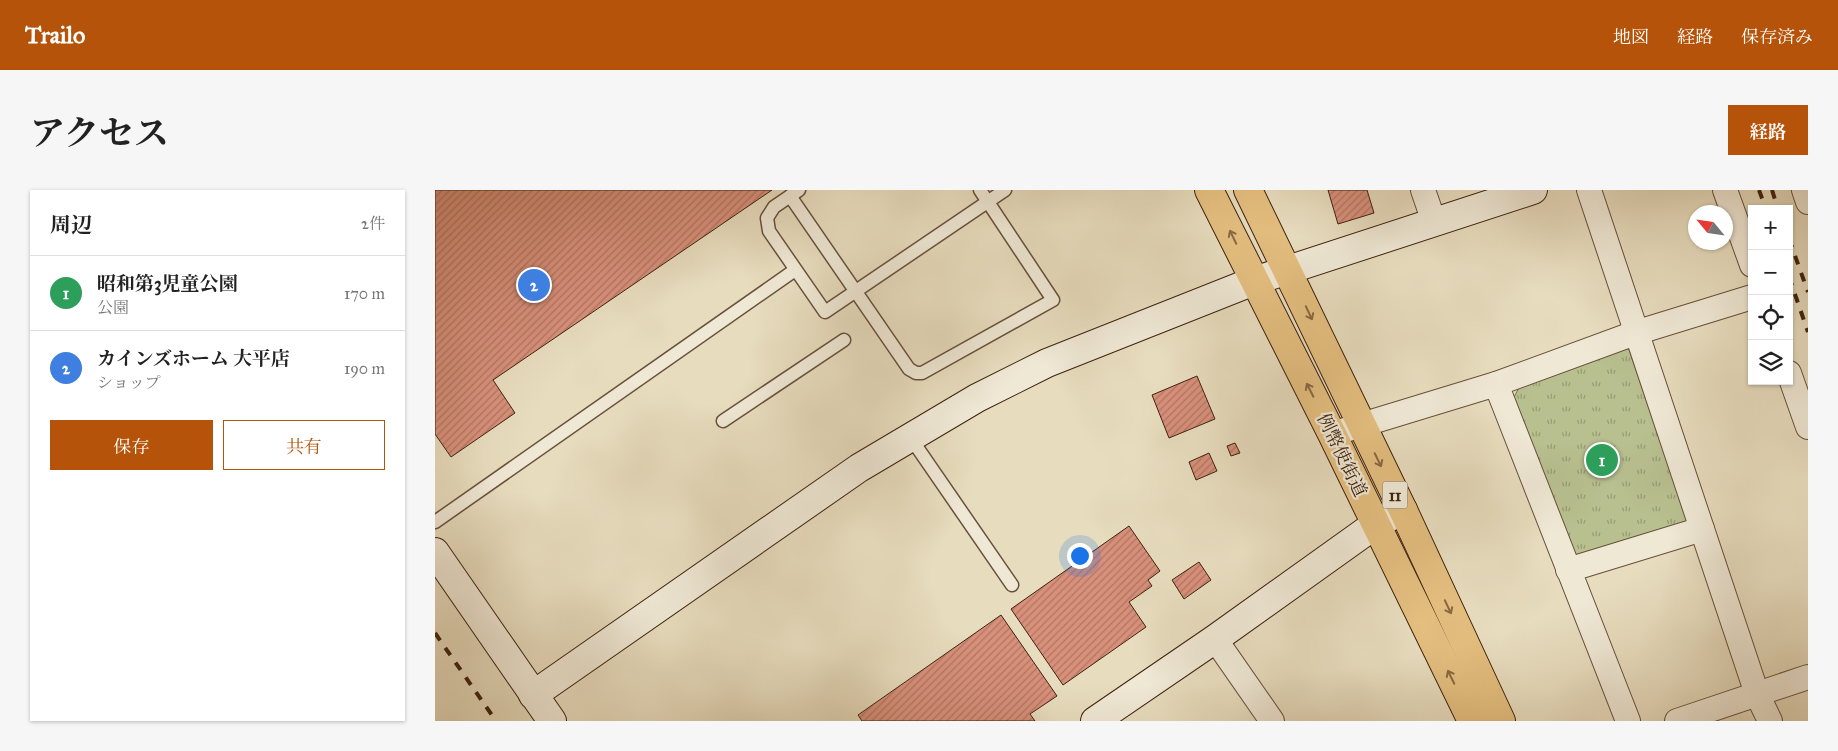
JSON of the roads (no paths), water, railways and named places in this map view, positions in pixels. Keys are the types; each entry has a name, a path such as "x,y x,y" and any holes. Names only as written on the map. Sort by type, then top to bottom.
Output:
{"main road":[{"name":"例幣使街道","path":"1209,190 1332,434 1472,721"},
{"name":"例幣使街道","path":"1248,190 1288,269 1403,510 1501,721"}],"street":[{"path":"1423,190 1434,222"},
{"path":"533,695 859,468 977,398 1047,363 1254,281 1533,190"},
{"path":"1725,190 1748,254"},
{"path":"1804,190 1808,202"},
{"path":"1593,191 1635,332 1757,694 1770,721"},
{"path":"1332,434 1496,384 1635,332 1748,298"},
{"path":"1496,384 1628,721"},
{"path":"1793,384 1808,427"},
{"path":"1095,721 1215,639 1376,524 1403,510"},
{"path":"1568,570 1701,528"},
{"path":"435,552 552,721"},
{"path":"1215,639 1272,721"},
{"path":"1677,721 1808,677"}],"lane":[{"path":"979,190 987,202 1053,300 922,373 916,373 909,369 856,291 794,193 774,207 767,218 769,232 825,312 856,291 987,202 1005,190"},
{"path":"435,522 795,270"},
{"path":"723,421 844,340"},
{"path":"910,437 1012,585"}],"railway":[{"path":"1759,190 1765,205"},
{"path":"1772,190 1777,205"},
{"path":"1793,250 1808,292"},
{"path":"1793,289 1808,332"},
{"path":"435,633 496,721"}],"place":[{"name":"カインズホーム 大平店","path":"534,285"},
{"name":"昭和第3児童公園","path":"1602,460"}]}
